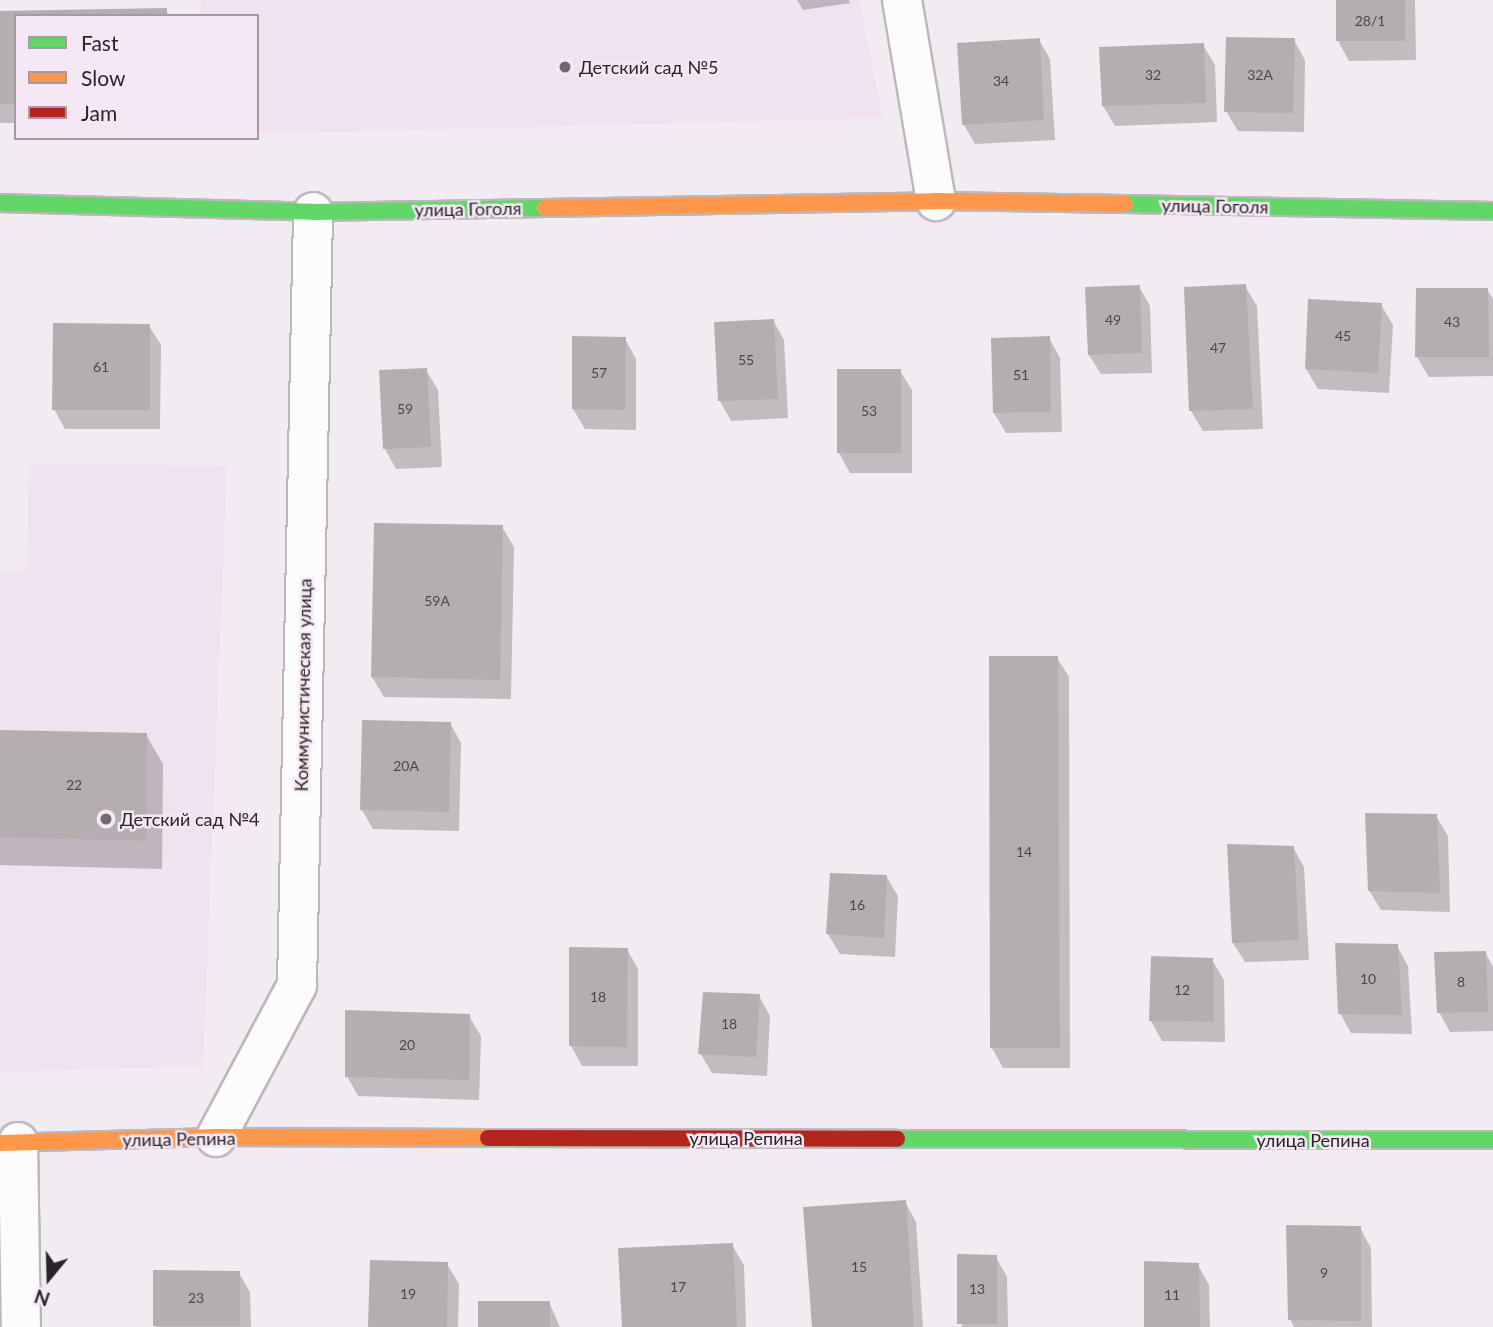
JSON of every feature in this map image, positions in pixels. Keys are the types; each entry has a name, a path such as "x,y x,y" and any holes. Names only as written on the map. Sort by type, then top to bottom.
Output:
{"street":[{"path":"902,0 936,201"},
{"name":"улица Гоголя","path":"0,203 313,212 936,201 1493,211"},
{"name":"Коммунистическая улица","path":"216,1137 297,985 313,212"},
{"name":"улица Репина","path":"9,1143 216,1137 1493,1140"},
{"path":"9,1143 21,1327"}],"shaded area":[{"name":"Детский сад №5","path":"201,0 859,0 883,118 259,134 259,14 201,14"},
{"name":"Детский сад №4","path":"29,463 227,466 203,1066 0,1072 0,571 27,571"}],"building":[{"path":"1336,0 1405,0 1405,41 1336,41"},
{"path":"167,8 167,14 14,14 14,104 0,104 0,11"},
{"path":"1226,37 1295,38 1293,113 1224,112"},
{"path":"1040,38 1044,120 962,125 957,43"},
{"path":"1204,43 1206,103 1102,106 1099,47"},
{"path":"1246,284 1253,409 1189,411 1184,287"},
{"path":"1140,285 1142,353 1088,355 1085,287"},
{"path":"1416,288 1488,288 1489,357 1415,357"},
{"path":"1308,299 1382,303 1378,373 1305,369"},
{"path":"774,319 778,399 718,401 714,322"},
{"path":"53,323 150,324 150,410 52,410"},
{"path":"572,336 626,337 625,410 572,409"},
{"path":"1050,336 1051,412 993,413 991,338"},
{"path":"427,368 431,447 383,449 379,370"},
{"path":"837,369 901,369 901,453 837,453"},
{"path":"374,523 503,525 500,680 371,677"},
{"path":"989,656 1058,656 1060,1048 990,1048"},
{"path":"362,720 451,722 449,812 360,810"},
{"path":"0,730 147,733 147,841 0,837"},
{"path":"1365,813 1437,814 1440,893 1368,891"},
{"path":"1227,844 1294,846 1299,940 1232,943"},
{"path":"830,873 887,875 884,938 826,934"},
{"path":"1335,943 1398,944 1402,1015 1338,1014"},
{"path":"569,947 628,948 627,1047 569,1046"},
{"path":"1486,951 1488,1012 1437,1013 1434,952"},
{"path":"1151,956 1213,958 1214,1022 1149,1021"},
{"path":"703,992 760,994 756,1057 698,1054"},
{"path":"345,1010 470,1014 469,1080 345,1077"},
{"path":"906,1200 914,1327 812,1327 803,1207"},
{"path":"1286,1225 1361,1226 1361,1321 1288,1320"},
{"path":"733,1243 737,1327 622,1327 618,1248"},
{"path":"957,1254 997,1255 997,1324 957,1324"},
{"path":"370,1260 448,1262 447,1327 368,1327"},
{"path":"1144,1261 1199,1263 1200,1327 1144,1327"},
{"path":"153,1270 240,1271 240,1326 153,1326"},
{"path":"478,1301 550,1301 550,1327 478,1327"}],"traffic: fast":[{"path":"0,203 313,212 545,208"},
{"path":"1125,204 1493,211"},
{"path":"897,1139 1493,1140"}],"traffic: slow":[{"path":"545,208 936,201 1125,204"},
{"path":"0,1143 216,1137 488,1138"}],"traffic: jam":[{"path":"488,1138 897,1139"}],"place":[{"name":"Детский сад №5","path":"565,67"},
{"name":"Детский сад №4","path":"106,819"}]}
